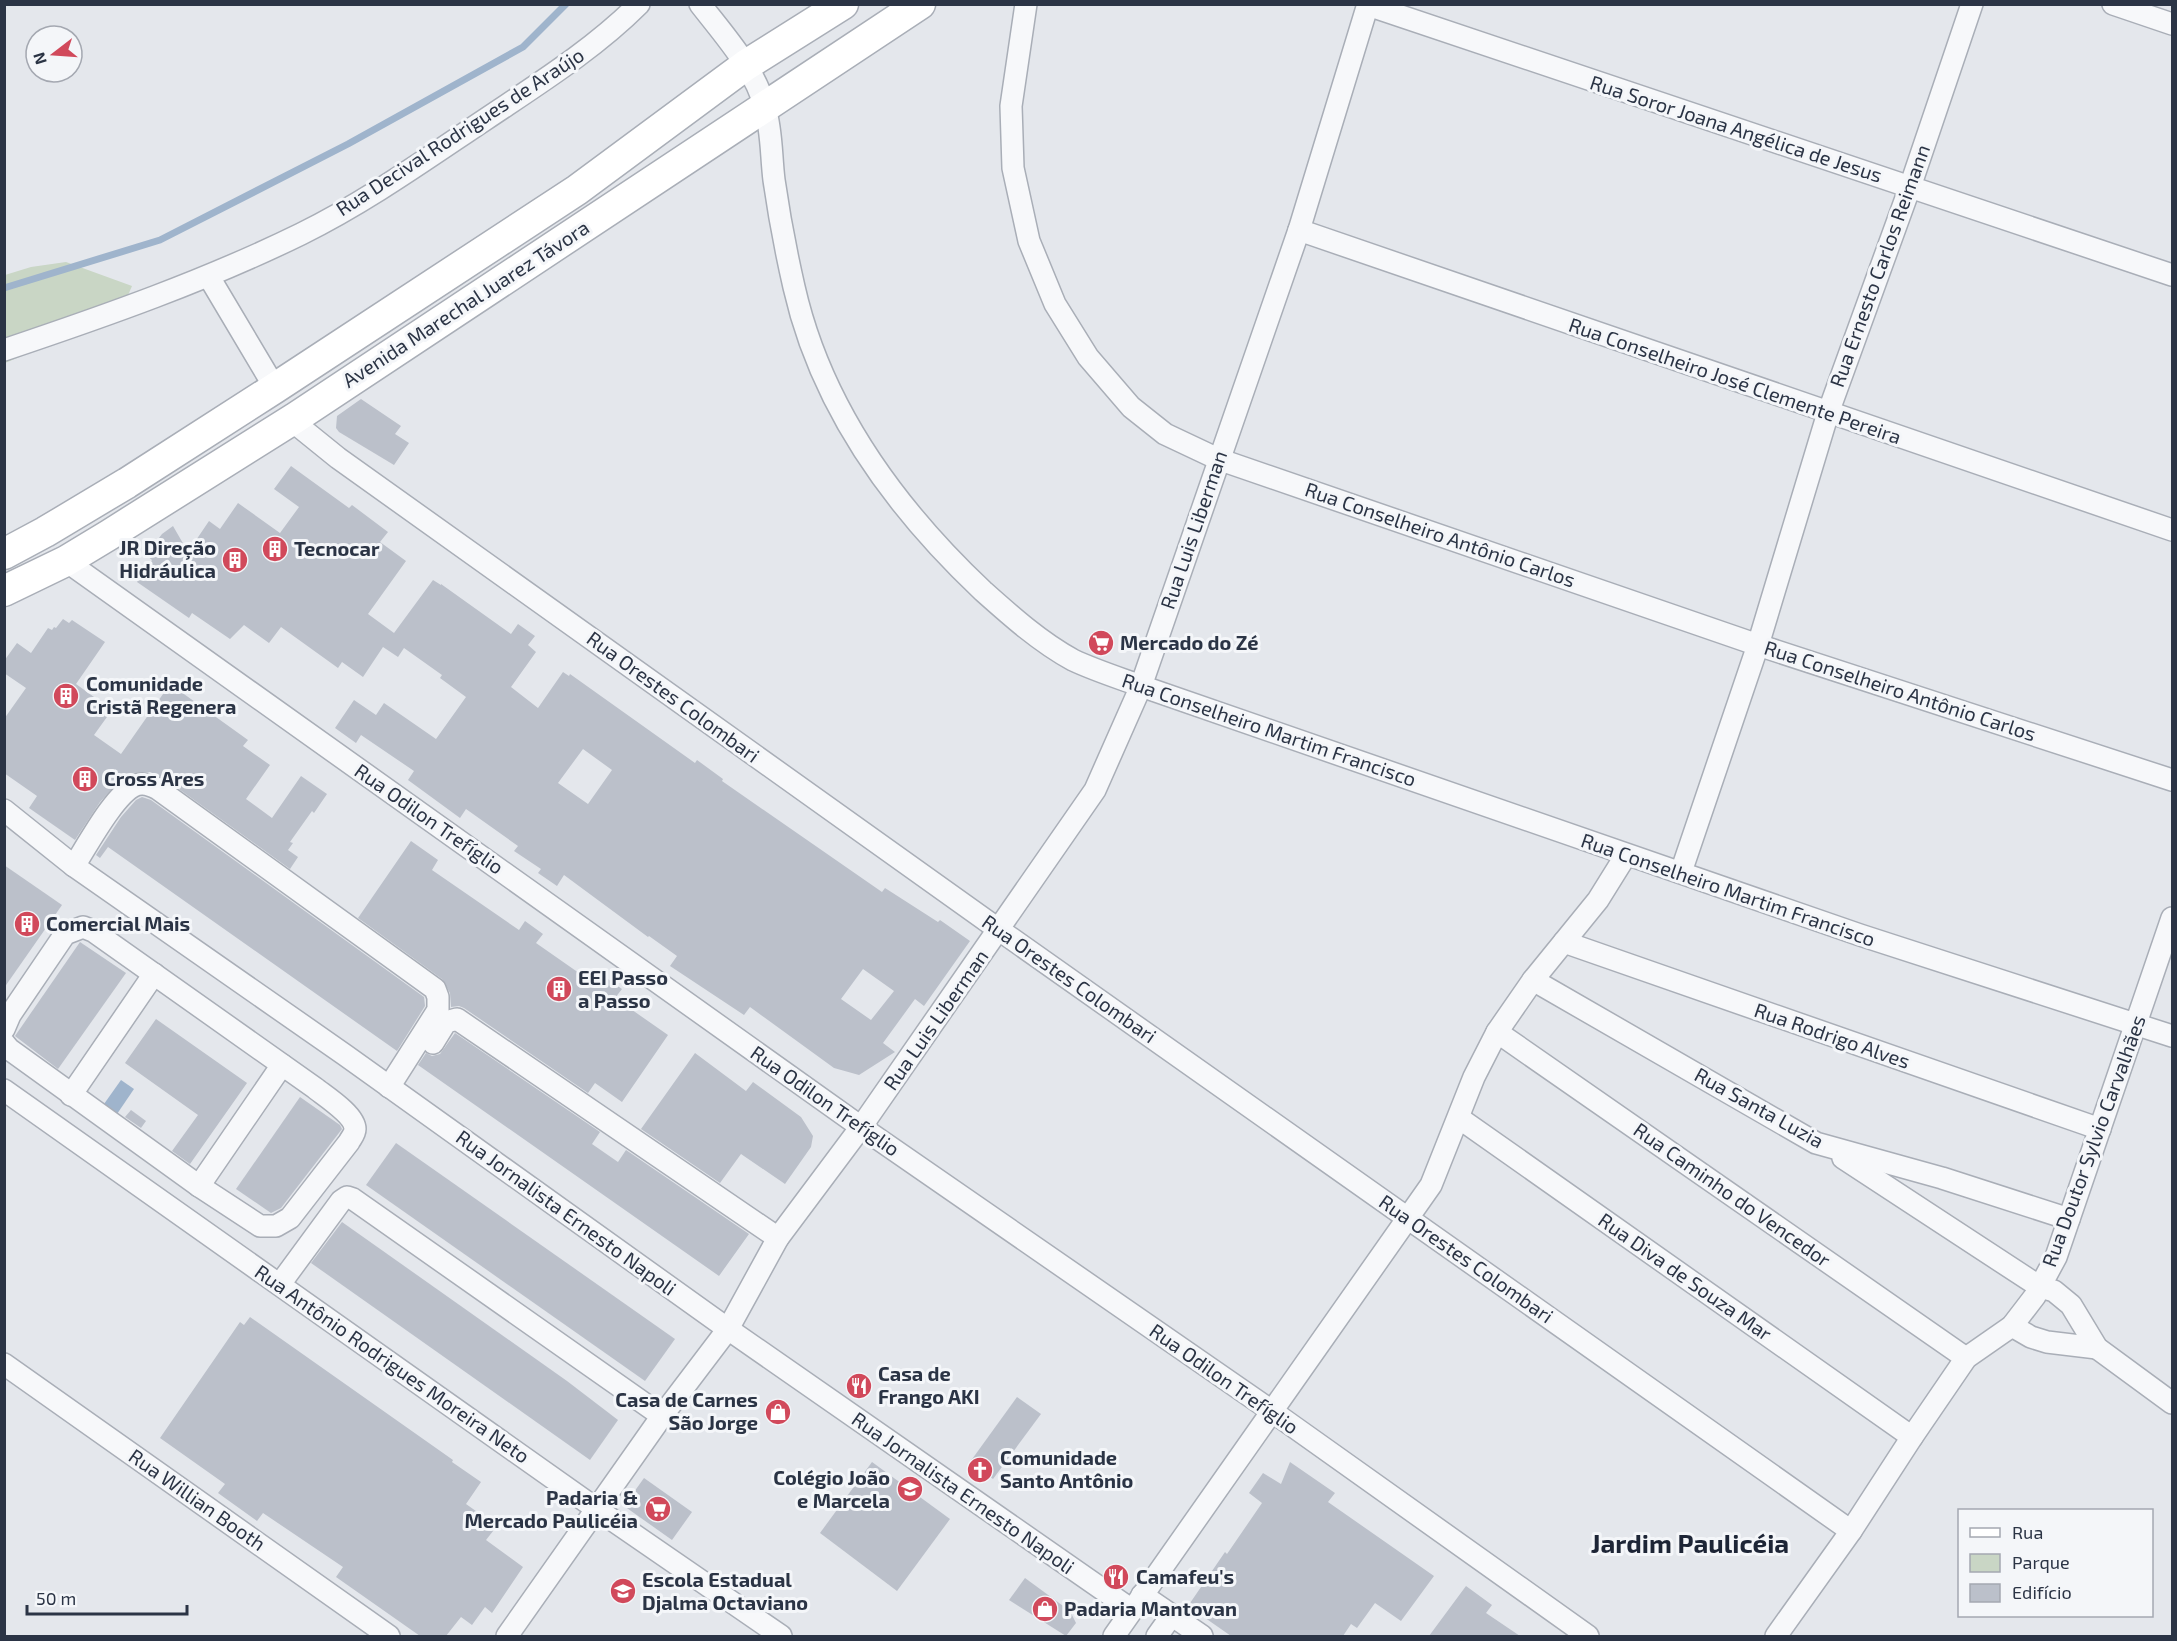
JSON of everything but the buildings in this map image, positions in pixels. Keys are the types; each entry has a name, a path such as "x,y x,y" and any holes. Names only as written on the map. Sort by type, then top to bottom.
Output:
{"street":[{"name":"Rua Decival Rodrigues de Araújo","path":"4,350 209,277 302,233 381,190 588,48 639,4"},
{"name":"Rua Conselheiro Martim Francisco","path":"700,4 746,65 765,106 774,182 794,288 816,360 842,415 874,469 912,517 963,572 1020,625 1073,660 1141,686 1860,935 2172,1036"},
{"name":"Avenida Marechal Juarez Távora","path":"4,554 127,483 275,388 577,190 746,65 843,4"},
{"name":"Avenida Marechal Juarez Távora","path":"4,591 66,561 291,420 920,4"},
{"name":"Rua Conselheiro Antônio Carlos","path":"1026,4 1011,106 1013,168 1029,241 1055,304 1088,357 1131,406 1165,434 1218,459 1758,645 2172,780"},
{"name":"Rua Ernesto Carlos Reimann","path":"1681,872 1758,645 1828,413 1910,187 1972,4"},
{"path":"2113,4 2172,24"},
{"name":"Rua Luis Liberman","path":"507,1636 598,1510 662,1416 728,1329 778,1238 861,1127 1095,790 1141,686 1299,230 1368,5"},
{"name":"Rua Soror Joana Angélica de Jesus","path":"1368,5 2172,275"},
{"name":"Rua Conselheiro José Clemente Pereira","path":"1299,230 2172,530"},
{"path":"209,277 275,388"},
{"name":"Rua Orestes Colombari","path":"291,420 338,458 998,929 1851,1531"},
{"name":"Rua Odilon Trefíglio","path":"66,561 861,1127 1273,1412 1588,1636"},
{"path":"75,866 126,790 138,784 148,784 158,789 435,989 438,997 438,1010 395,1091"},
{"name":"Rua Jornalista Ernesto Napoli","path":"4,810 75,866 728,1329 1137,1602 1172,1615 1202,1636"},
{"path":"1114,1636 1431,1185 1474,1077 1497,1032 1533,980 1598,900 1626,855"},
{"name":"Rua Doutor Sylvio Carvalhães","path":"1776,1636 1851,1531 1966,1358 2012,1326 2040,1287 2056,1257 2070,1219 2172,918"},
{"path":"4,1029 10,1015 65,934 83,927 154,974 345,1111 354,1122 355,1128 349,1142 290,1218 276,1226 260,1226 138,1143 9,1049 4,1043"},
{"name":"Rua Rodrigo Alves","path":"1564,942 2100,1129"},
{"path":"71,1095 154,974"},
{"name":"Rua Santa Luzia","path":"1533,980 1816,1143 1942,1178 2070,1219"},
{"path":"395,1091 444,1023 457,1019 778,1238"},
{"name":"Rua Caminho do Vencedor","path":"1497,1032 1966,1358"},
{"path":"199,1186 282,1065"},
{"name":"Rua Antônio Rodrigues Moreira Neto","path":"4,1090 598,1510 781,1636"},
{"name":"Rua Diva de Souza Mar","path":"1459,1118 1912,1437"},
{"path":"119,1170 138,1143"},
{"path":"1816,1143 1858,1167 2040,1287 2054,1291 2071,1305 2097,1348 2172,1403"},
{"path":"280,1284 340,1201 347,1197 353,1199 662,1416"},
{"path":"2012,1326 2031,1337 2047,1342 2097,1348"},
{"name":"Rua Willian Booth","path":"4,1364 389,1636"},
{"path":"1157,1636 1172,1615"}],"green space":[{"path":"66,262 132,286 119,316 5,363 5,275 31,267"}],"water":[{"path":"121,1080 134,1089 117,1114 104,1104"}],"waterway":[{"path":"4,288 160,240 348,144 523,47 566,4"}],"place":[{"name":"Tecnocar","path":"275,549"},
{"name":"JR Direção Hidráulica","path":"235,560"},
{"name":"Mercado do Zé","path":"1101,643"},
{"name":"Comunidade Cristã Regenera","path":"66,696"},
{"name":"Cross Ares","path":"85,779"},
{"name":"Comercial Mais","path":"27,924"},
{"name":"EEI Passo a Passo","path":"559,989"},
{"name":"Casa de Frango AKI","path":"859,1386"},
{"name":"Casa de Carnes São Jorge","path":"778,1412"},
{"name":"Comunidade Santo Antônio","path":"980,1470"},
{"name":"Colégio João e Marcela","path":"910,1489"},
{"name":"Padaria & Mercado Paulicéia","path":"658,1509"},
{"name":"Camafeu's","path":"1116,1577"},
{"name":"Escola Estadual Djalma Octaviano","path":"623,1591"},
{"name":"Padaria Mantovan","path":"1045,1609"}],"district":[{"name":"Jardim Paulicéia","path":"1690,1544"}]}
